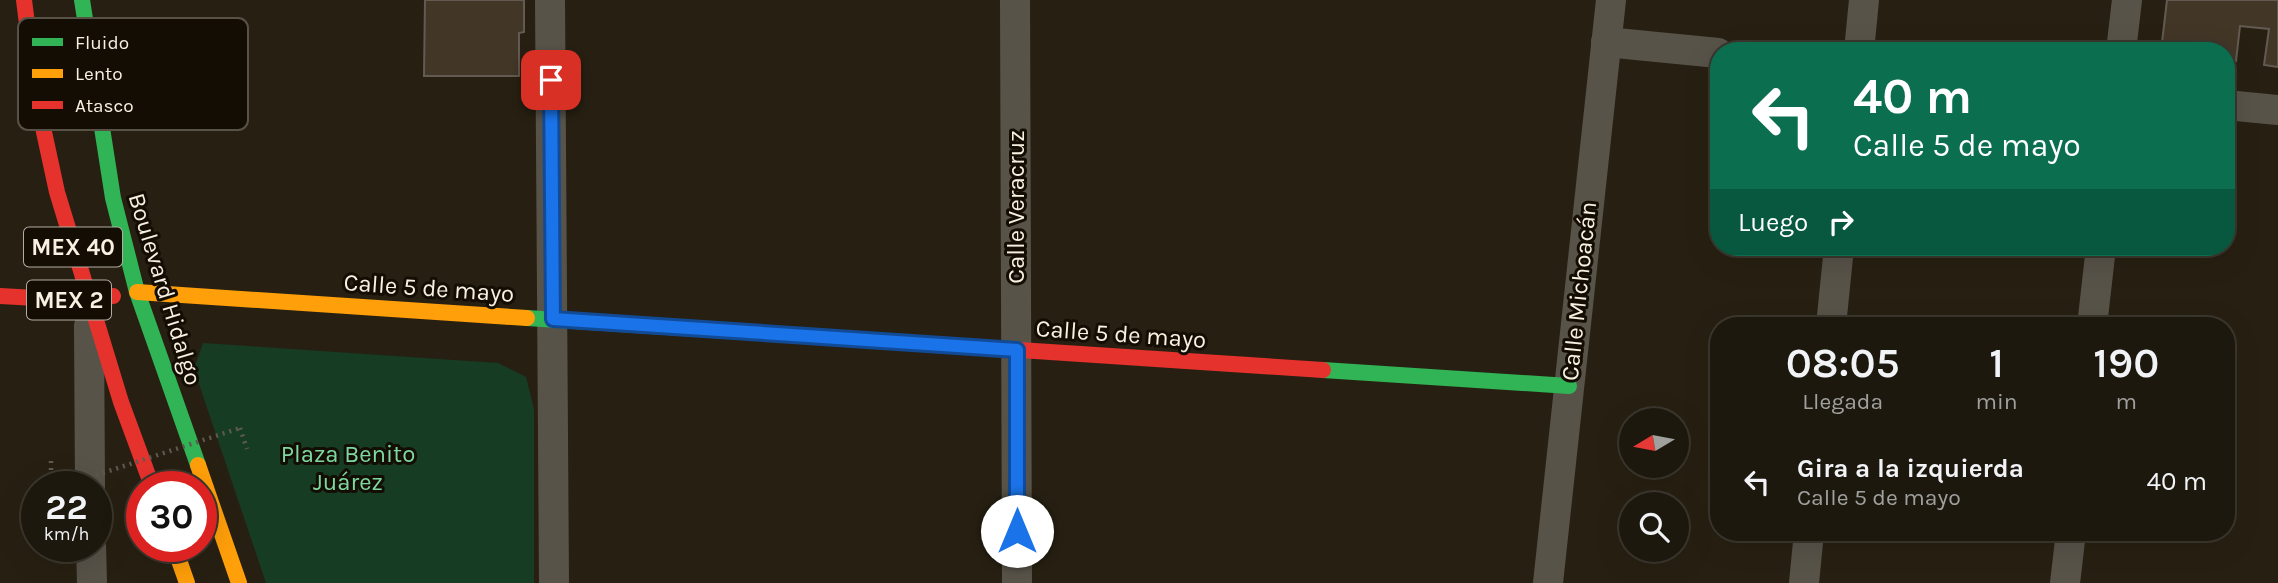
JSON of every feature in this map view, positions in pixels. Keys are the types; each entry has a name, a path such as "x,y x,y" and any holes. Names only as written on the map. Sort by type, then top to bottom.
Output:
{"street":[{"name":"MEX 40","path":"24,0 26,18"},
{"name":"Boulevard Hidalgo","path":"82,0 85,18"},
{"path":"550,0 554,583"},
{"name":"Calle Veracruz","path":"1015,0 1017,583"},
{"name":"Calle Michoacán","path":"1548,583 1611,0"},
{"path":"1860,42 1864,0"},
{"path":"2122,42 2127,0"},
{"path":"1606,41 1710,52"},
{"path":"2235,106 2278,110"},
{"name":"MEX 40","path":"43,130 57,192 89,301 146,471"},
{"name":"Boulevard Hidalgo","path":"102,130 113,198 137,292 239,583"},
{"path":"1832,317 1838,256"},
{"path":"2093,317 2100,256"},
{"name":"Calle 5 de mayo","path":"0,296 89,301 137,292 1569,386"},
{"path":"89,301 90,471"},
{"path":"1804,583 1808,541"},
{"path":"2065,583 2070,541"},
{"path":"91,562 92,583"},
{"path":"180,562 187,583"}],"path":[{"path":"109,471 240,428 247,449"},
{"path":"51,461 51,471"}],"green space":[{"name":"Plaza Benito Juárez","path":"203,343 498,363 526,377 534,409 534,583 266,583 194,369"}],"building":[{"path":"425,0 524,0 524,32 519,33 519,76 424,76"},
{"path":"2167,0 2278,0 2278,67 2264,65 2269,29 2240,26 2236,61 2235,42 2162,42"}],"traffic: fast":[{"path":"82,0 85,18"},
{"path":"102,130 113,198 137,292 198,465"},
{"path":"527,318 900,342"},
{"path":"1323,370 1569,386"}],"traffic: slow":[{"path":"137,292 527,318"},
{"path":"198,465 239,583"},
{"path":"180,562 187,583"}],"traffic: jam":[{"path":"24,0 26,18"},
{"path":"44,130 57,192 121,402 146,471"},
{"path":"0,296 89,301 113,296"},
{"path":"900,342 1323,370"}],"route":[{"path":"551,80 553,319 1017,350 1017,531"}]}
